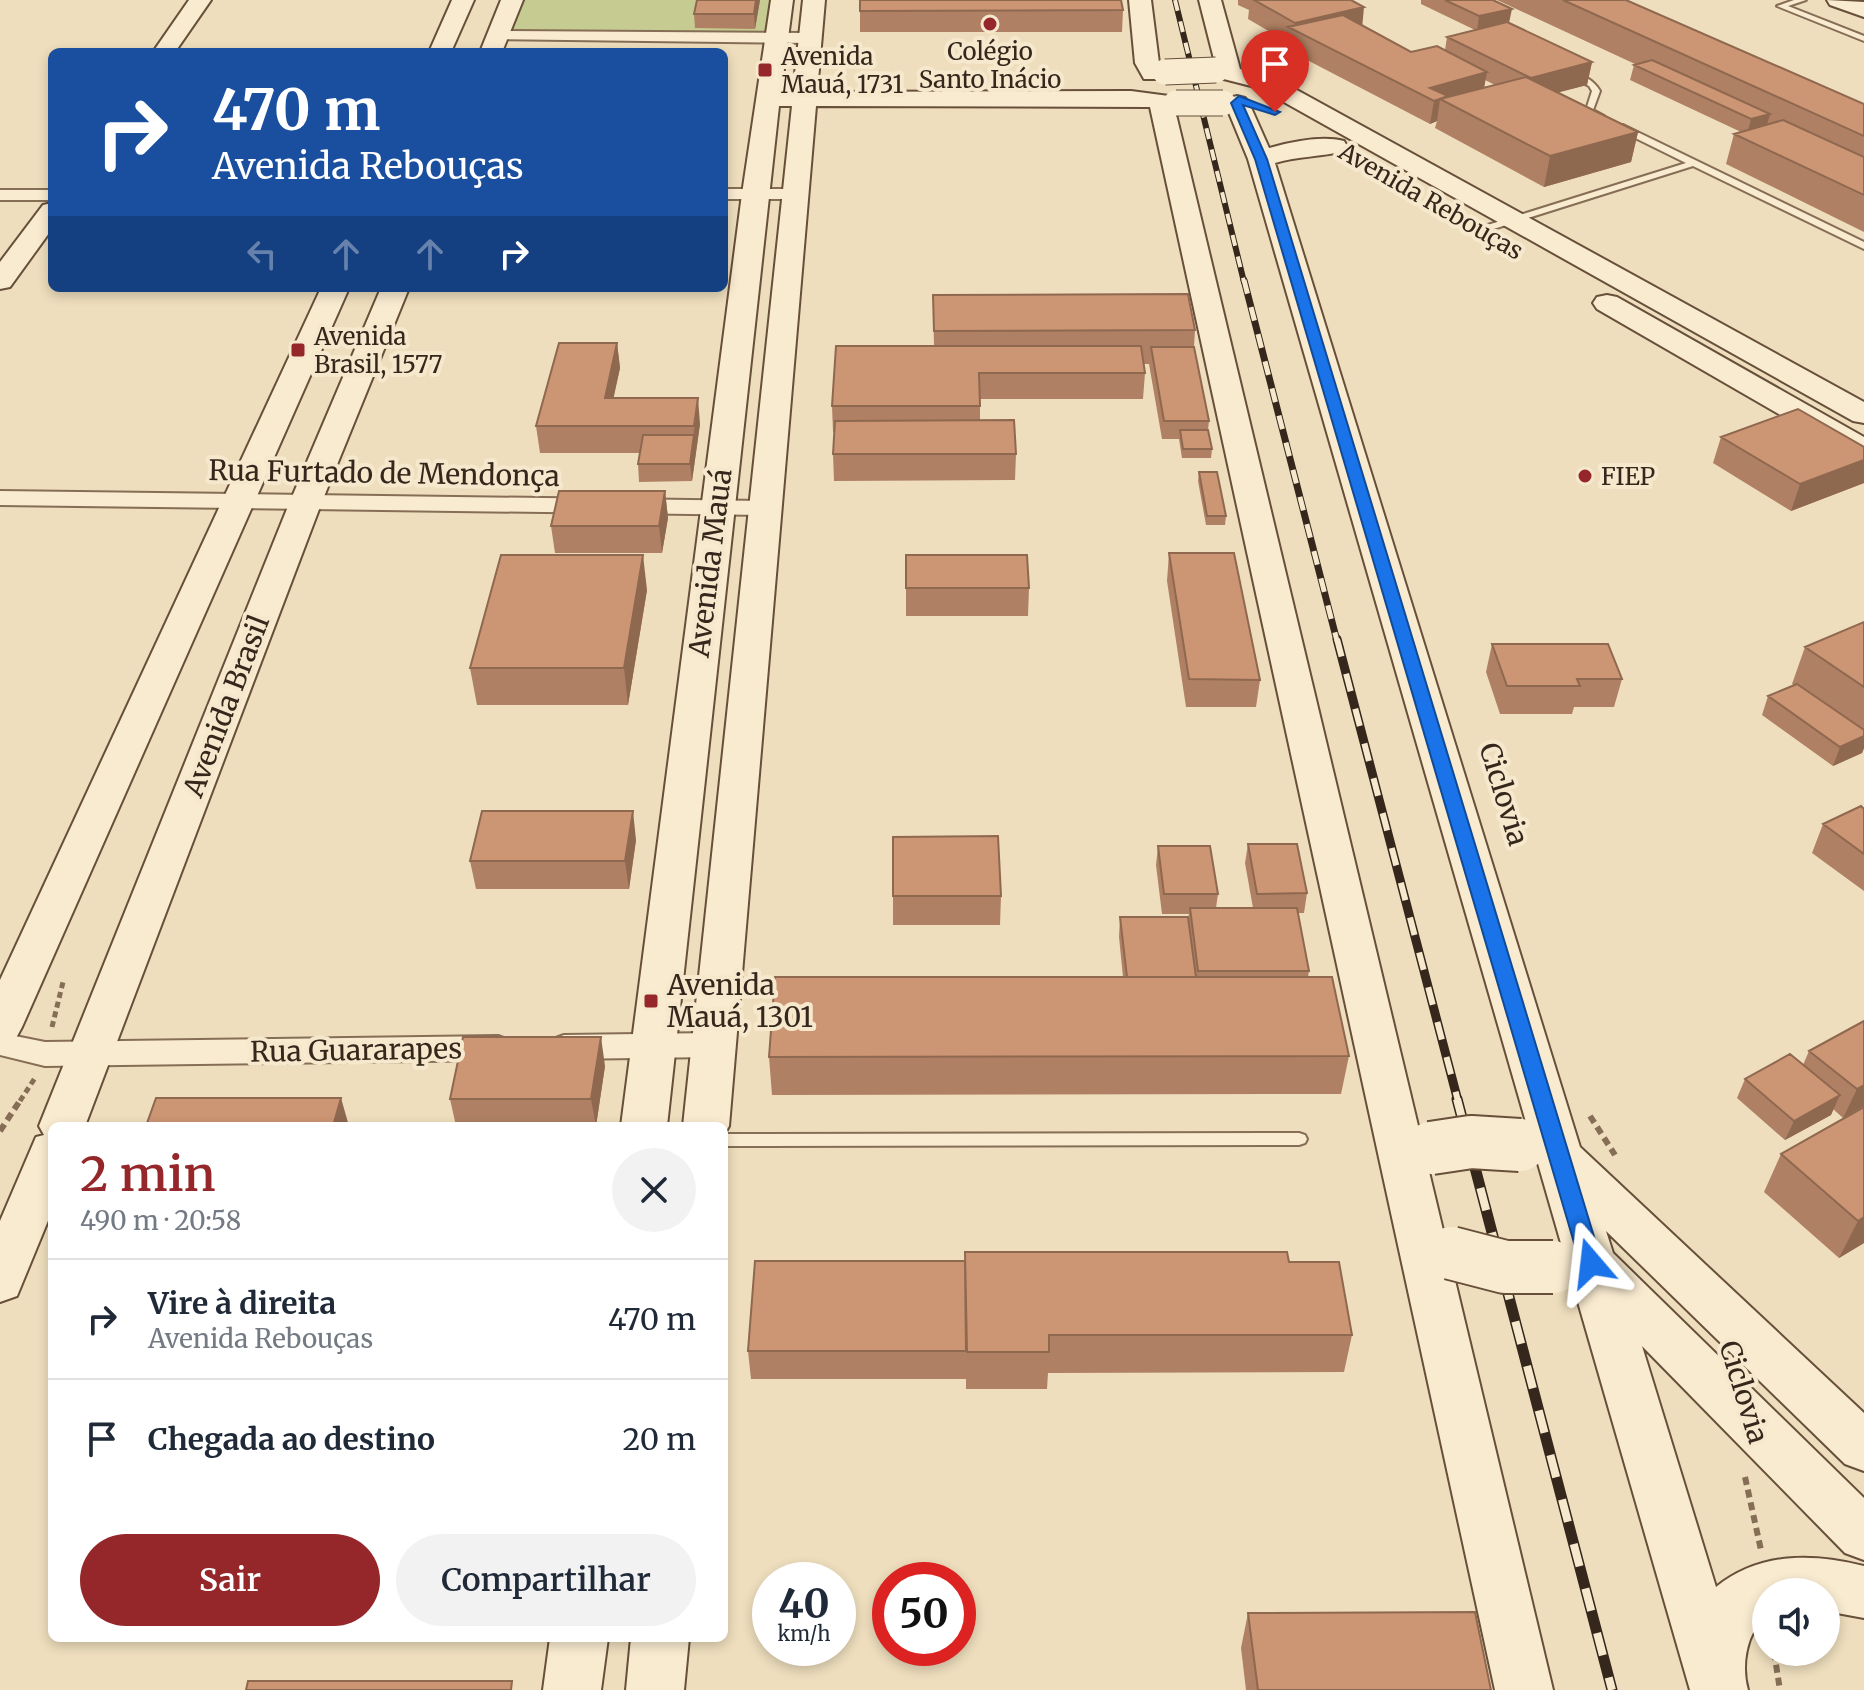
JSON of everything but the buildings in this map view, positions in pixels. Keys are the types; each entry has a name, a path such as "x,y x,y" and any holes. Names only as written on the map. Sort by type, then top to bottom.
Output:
{"main road":[{"path":"167,48 200,0"},
{"path":"442,48 463,0"},
{"path":"494,44 512,0"},
{"name":"Avenida Mauá","path":"706,1122 805,90 782,0"},
{"name":"Avenida Mauá","path":"644,1122 716,508 739,194 769,90 814,0"},
{"path":"1140,0 1147,63 1160,88 1417,1152 1524,1690"},
{"path":"1210,0 1229,87 1261,159 1572,1265 1717,1682"},
{"path":"1838,0 1864,10"},
{"name":"Avenida Rebouças","path":"769,90 1160,88 1267,83 1864,414"},
{"name":"Avenida Rebouças","path":"1160,88 1229,87 1864,450"},
{"path":"1261,159 1290,150 1335,146"},
{"path":"0,281 48,216"},
{"path":"0,1027 333,292"},
{"name":"Avenida Brasil","path":"64,1122 305,504 393,292"},
{"path":"1714,365 1751,352"},
{"path":"1417,1152 1471,1142 1539,1150 1864,1447"},
{"path":"0,1282 48,1160"},
{"path":"1437,1248 1505,1267 1572,1265 1864,1535"},
{"path":"1840,1585 1864,1592"},
{"path":"1717,1682 1726,1622 1746,1595 1752,1593"},
{"path":"572,1690 578,1642"},
{"path":"655,1690 660,1642"}],"street":[{"path":"494,44 794,38"},
{"path":"739,194 795,194"},
{"path":"0,195 48,195"},
{"name":"Rua Furtado de Mendonça","path":"0,498 767,508"},
{"name":"Rua Guararapes","path":"0,1044 45,1054 713,1045"}],"lane":[{"path":"1768,0 1864,39"},
{"path":"1781,6 1802,0"},
{"path":"1843,30 1864,30"},
{"path":"1566,72 1592,84 1596,91 1588,111"},
{"path":"1575,110 1588,111 1864,246"},
{"path":"1481,230 1694,163"},
{"path":"728,1140 1299,1139"}],"path":[{"path":"1583,1106 1617,1157"},
{"name":"Ciclovia","path":"1742,1462 1767,1578"},
{"path":"1776,1666 1780,1690"}],"green space":[{"path":"512,0 782,0 777,37 498,36"}],"railway":[{"path":"1175,0 1244,282"},
{"path":"1244,280 1337,641"},
{"path":"1337,639 1458,1101"},
{"path":"1457,1099 1612,1690"}],"place":[{"name":"Colégio Santo Inácio","path":"990,24"},
{"name":"Avenida Mauá, 1731","path":"765,70"},
{"name":"Avenida Brasil, 1577","path":"298,350"},
{"name":"FIEP","path":"1585,476"},
{"name":"Avenida Mauá, 1301","path":"651,1001"}],"route":[{"path":"1275,112 1239,100 1237,103 1261,159 1591,1263"}]}
